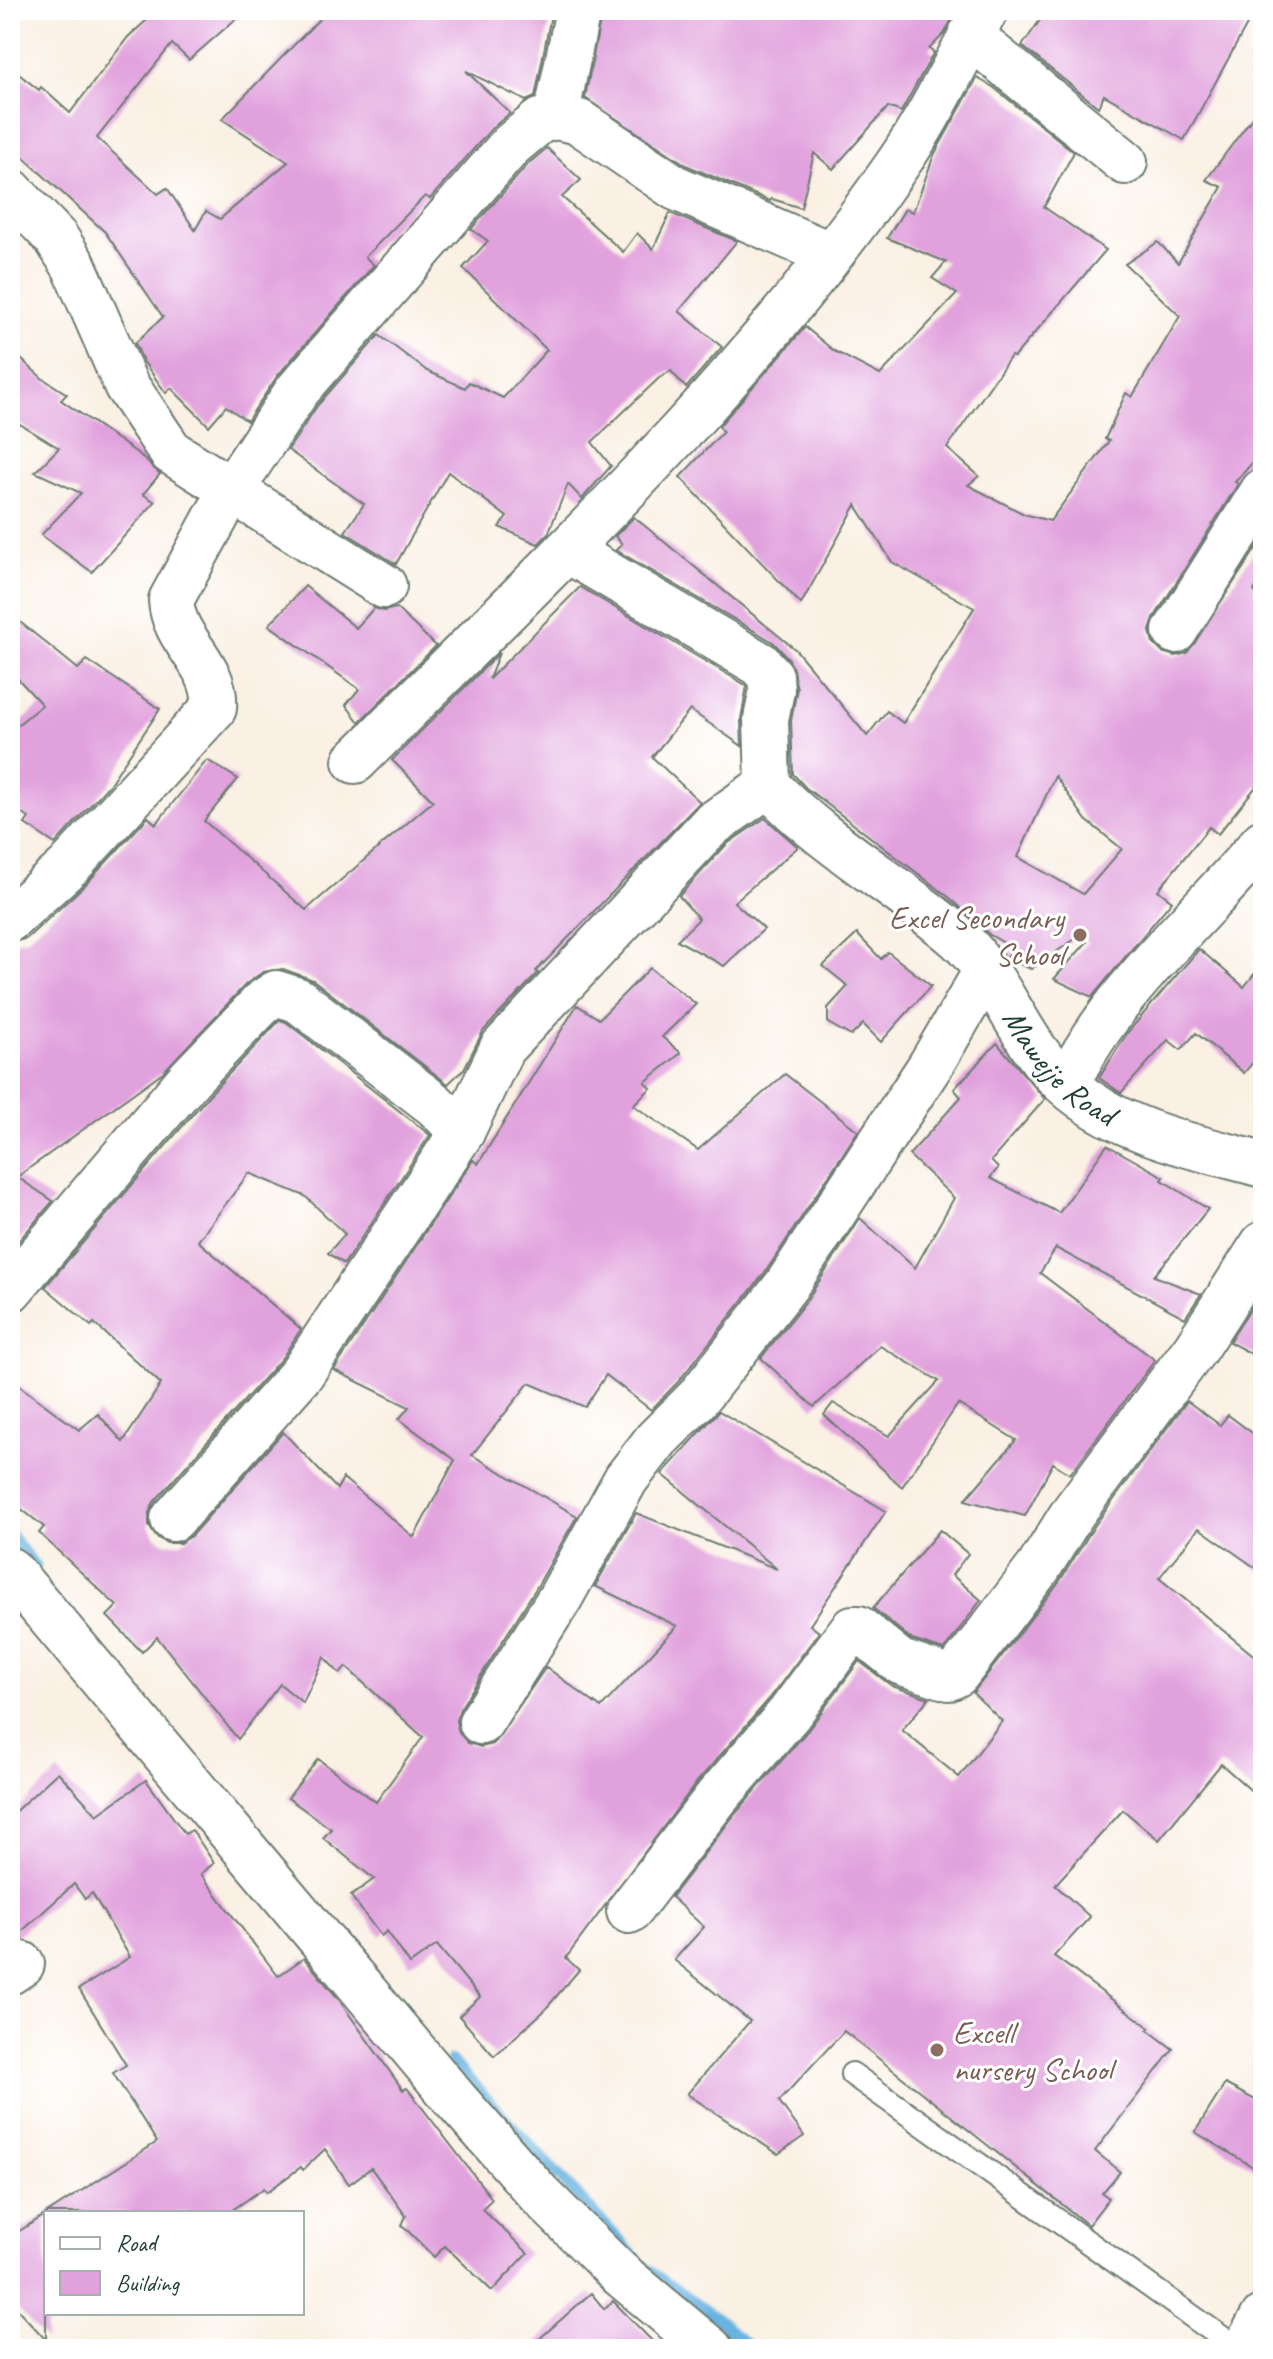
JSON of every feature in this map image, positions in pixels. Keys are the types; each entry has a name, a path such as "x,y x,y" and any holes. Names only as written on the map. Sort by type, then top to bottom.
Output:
{"street":[{"path":"556,117 578,10"},
{"path":"355,761 567,550 745,361 900,161 978,23 1125,162"},
{"path":"10,919 69,866 214,708 212,679 177,627 171,600 177,584 230,492 297,391 511,145 540,121 556,117 579,122 676,188 829,254"},
{"path":"10,190 56,238 74,266 126,385 171,452 230,492 384,586"},
{"path":"1175,631 1263,491"},
{"path":"173,1519 302,1373 462,1132 502,1048 711,825 768,785 766,719 772,690 771,676 567,550"},
{"name":"Mawejje Road","path":"768,785 809,824 959,939 986,971 1039,1055 1083,1101 1103,1114 1151,1135 1263,1165"},
{"path":"1067,1084 1084,1049 1128,990 1263,842"},
{"path":"481,1722 560,1598 626,1479 656,1440 697,1399 786,1286 930,1066 986,971"},
{"path":"10,1290 190,1078 264,1001 276,993 298,1000 435,1105 462,1132"},
{"path":"629,1911 717,1797 789,1714 848,1632 858,1628 900,1662 949,1678 957,1674 1039,1567 1074,1511 1195,1349 1263,1244"},
{"path":"10,1570 455,2099 539,2194 619,2273 710,2349"},
{"path":"1245,2349 1263,2317"}],"lane":[{"path":"852,2074 1238,2349"}],"building":[{"path":"136,10 246,10 189,60 172,44 97,138 158,194 167,188 195,230 206,211 220,219 288,162 222,119 328,10 552,10 535,97 526,101 466,71 510,113 492,128 430,199 425,196 365,257 374,265 278,375 247,421 226,406 209,426 171,388 166,393 143,361 135,343 163,317 105,232 10,145 10,67 39,90 41,87 70,113 128,37 147,20"},
{"path":"602,10 957,10 944,34 929,49 934,52 901,112 888,107 833,169 814,153 801,208 770,201 688,166 585,98"},
{"path":"1047,10 1255,10 1184,140 1104,95 1098,107 1022,46"},
{"path":"977,78 993,87 1074,152 1044,207 1106,250 1014,357 1011,356 947,448 979,476 968,485 1024,514 1050,521 1109,441 1105,439 1126,393 1132,397 1180,316 1125,264 1158,242 1178,263 1222,187 1206,180 1263,103 1263,451 1235,482 1238,484 1154,618 1150,631 1153,643 1162,652 1175,656 1187,653 1263,538 1263,574 1254,591 1263,601 1263,778 1218,834 1209,827 1158,890 1172,901 1092,997 1054,979 1087,942 1081,935 1031,969 1007,958 1013,948 990,935 950,898 806,788 793,774 791,721 797,688 789,659 773,642 616,550 622,544 615,536 634,517 796,650 867,736 887,711 903,723 974,608 892,562 856,505 801,604 680,477 723,432 719,426 805,327 834,351 880,375 957,294 932,278 946,262 887,238 905,209 913,212 934,155","holes":["1055,776 1086,820 1122,849 1083,894 1018,857"]},
{"path":"547,148 581,180 562,197 623,252 637,233 653,249 670,213 737,241 679,311 722,347 686,388 671,371 659,378 592,442 611,466 582,499 568,484 548,534 538,544 499,527 507,517 448,472 396,564 345,532 364,504 288,450 317,406 379,335 427,371 465,388 469,382 503,398 547,350 463,268 488,241 471,229 529,163"},
{"path":"10,349 42,378 67,394 61,400 140,455 160,474 143,494 155,502 92,572 41,535 81,493 35,472 59,448 10,418"},
{"path":"305,586 356,628 374,608 384,611 396,608 436,646 359,722 346,705 359,689 269,625"},
{"path":"580,587 747,686 741,719 742,746 690,710 652,757 700,802 536,971 538,973 483,1031 464,1069 448,1084 313,980 283,969 263,972 246,984 163,1072 17,1177 53,1201 10,1251 10,943 27,938 86,884 148,817 156,824 207,760 238,779 204,821 306,910 433,801 392,760 499,653 489,679"},
{"path":"10,614 78,669 87,660 160,709 109,785 55,844 25,824 29,818 10,806 10,731 42,705 10,670"},
{"path":"765,818 798,847 734,902 764,929 724,966 677,940 699,919 679,896 727,844"},
{"path":"857,934 881,959 888,952 931,986 881,1042 863,1024 851,1036 828,1023 828,1008 848,986 823,966"},
{"path":"1199,949 1244,987 1263,963 1263,1050 1244,1073 1196,1033 1181,1050 1168,1040 1121,1093 1099,1078 1128,1032"},
{"path":"650,968 696,1004 662,1037 681,1053 645,1082 651,1088 633,1105 698,1150 785,1074 858,1131 766,1271 678,1382 651,1410 606,1375 585,1407 529,1383 472,1455 577,1516 538,1585 460,1709 456,1720 459,1733 468,1743 481,1747 493,1744 546,1667 601,1708 677,1626 595,1586 636,1513 777,1569 662,1474 719,1411 886,1511 810,1625 819,1632 770,1698 697,1782 566,1958 579,1970 543,2012 494,2056 459,2016 480,1997 437,1945 410,1964 387,1931 381,1936 351,1896 374,1879 323,1838 331,1829 288,1798 318,1759 376,1802 423,1737 346,1667 340,1674 324,1657 303,1703 280,1684 238,1739 157,1637 142,1652 107,1616 117,1606 39,1533 44,1527 10,1500 10,1379 79,1430 98,1414 123,1442 161,1384 94,1323 91,1326 45,1287 209,1095 280,1020 286,1022 430,1135 344,1264 328,1253 345,1234 305,1196 249,1173 198,1241 301,1329 282,1358 154,1502 149,1513 149,1526 156,1537 167,1543 180,1543 191,1536 283,1432 337,1489 343,1478 414,1537 455,1460 399,1419 409,1407 334,1370 473,1160 478,1164 577,1005 599,1019"},
{"path":"997,1043 1045,1099 991,1161 998,1168 990,1178 1059,1213 1107,1145 1164,1177 1162,1180 1208,1209 1154,1276 1201,1294 1185,1318 1056,1248 1040,1273 1155,1360 1070,1474 1053,1463 1025,1516 965,1500 1016,1440 958,1404 902,1487 824,1415 833,1403 889,1436 939,1381 880,1346 814,1407 761,1358 807,1300 860,1218 915,1268 954,1198 909,1155 961,1097 954,1089"},
{"path":"1263,1290 1263,1360 1229,1342"},
{"path":"1187,1401 1220,1425 1228,1415 1263,1441 1263,1573 1199,1528 1159,1578 1263,1663 1263,1801 1221,1764 1159,1840 1123,1810 1055,1885 1090,1917 1054,1956 1173,2049 1095,2151 1120,2172 1102,2193 1109,2198 1088,2225 844,2031 779,2101 804,2136 778,2154 687,2094 750,2021 674,1960 704,1927 671,1897 736,1813 808,1730 859,1661 892,1686 929,1698 902,1730 959,1777 1002,1721 973,1693 1059,1582 1095,1525"},
{"path":"940,1530 968,1554 952,1575 981,1600 944,1650 912,1640 873,1608"},
{"path":"58,1772 97,1815 146,1780 185,1834 192,1830 214,1863 201,1874 278,1976 304,1958 336,1996 403,2090 407,2088 492,2199 482,2209 528,2253 492,2291 445,2246 434,2257 402,2225 406,2216 371,2168 349,2184 325,2149 303,2170 301,2167 267,2192 264,2188 231,2211 50,2211 157,2142 113,2073 126,2065 79,1989 130,1957 92,1893 85,1899 74,1884 10,1942 10,1816"},
{"path":"1225,2084 1263,2104 1263,2173 1195,2132"},
{"path":"44,2215 46,2340 10,2301 10,2237"},
{"path":"591,2293 604,2309 613,2301 660,2349 528,2349"}],"waterway":[{"path":"10,1535 35,1567"},
{"path":"451,2061 646,2269 723,2324 750,2349"}],"place":[{"name":"Excel Secondary School","path":"1080,935"},
{"name":"Excell nursery School","path":"937,2050"}]}
